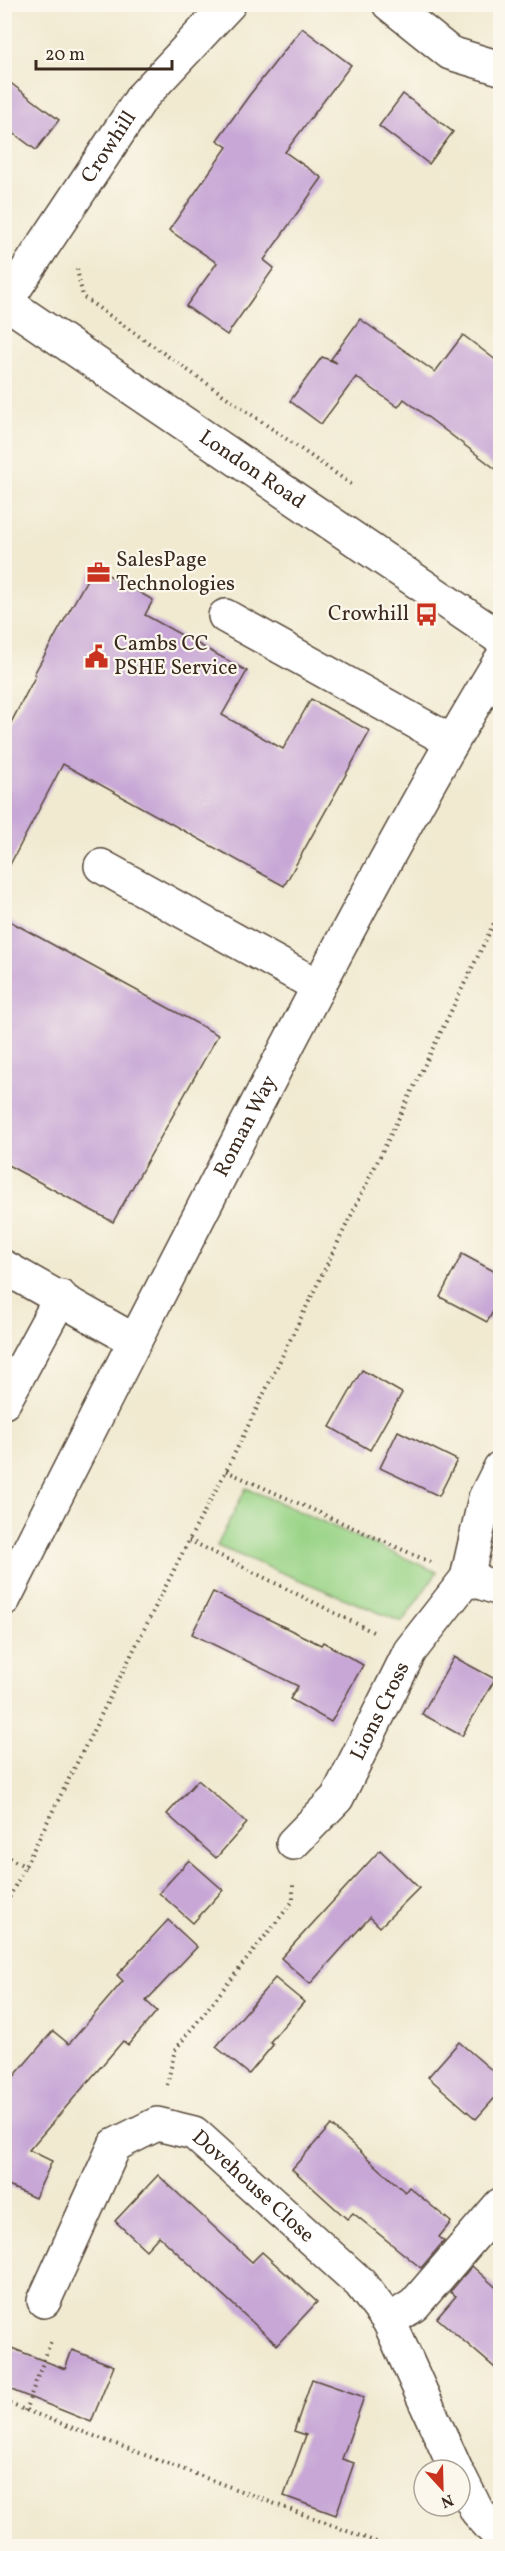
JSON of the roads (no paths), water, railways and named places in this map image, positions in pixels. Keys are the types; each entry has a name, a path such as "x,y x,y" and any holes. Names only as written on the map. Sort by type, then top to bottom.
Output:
{"street":[{"name":"Crowhill","path":"5,301 142,97 229,4"},
{"path":"389,4 450,53 501,68"},
{"name":"London Road","path":"5,301 501,638"},
{"path":"225,616 452,742"},
{"name":"Roman Way","path":"4,1599 318,986 452,742 501,661"},
{"path":"101,866 318,986"},
{"path":"4,1268 135,1341"},
{"path":"4,1402 61,1298"},
{"name":"Lions Cross","path":"293,1843 337,1798 410,1651 467,1578 485,1498 501,1468"},
{"path":"467,1578 501,1589"},
{"name":"Dovehouse Close","path":"44,2301 115,2145 157,2124 194,2133 360,2283 389,2321 451,2458"},
{"path":"389,2321 414,2305 501,2205"},
{"path":"472,2501 477,2511 501,2537"}],"place":[{"name":"SalesPage Technologies","path":"98,572"},
{"name":"Crowhill","path":"427,614"},
{"name":"Cambs CC PSHE Service","path":"96,656"}]}
